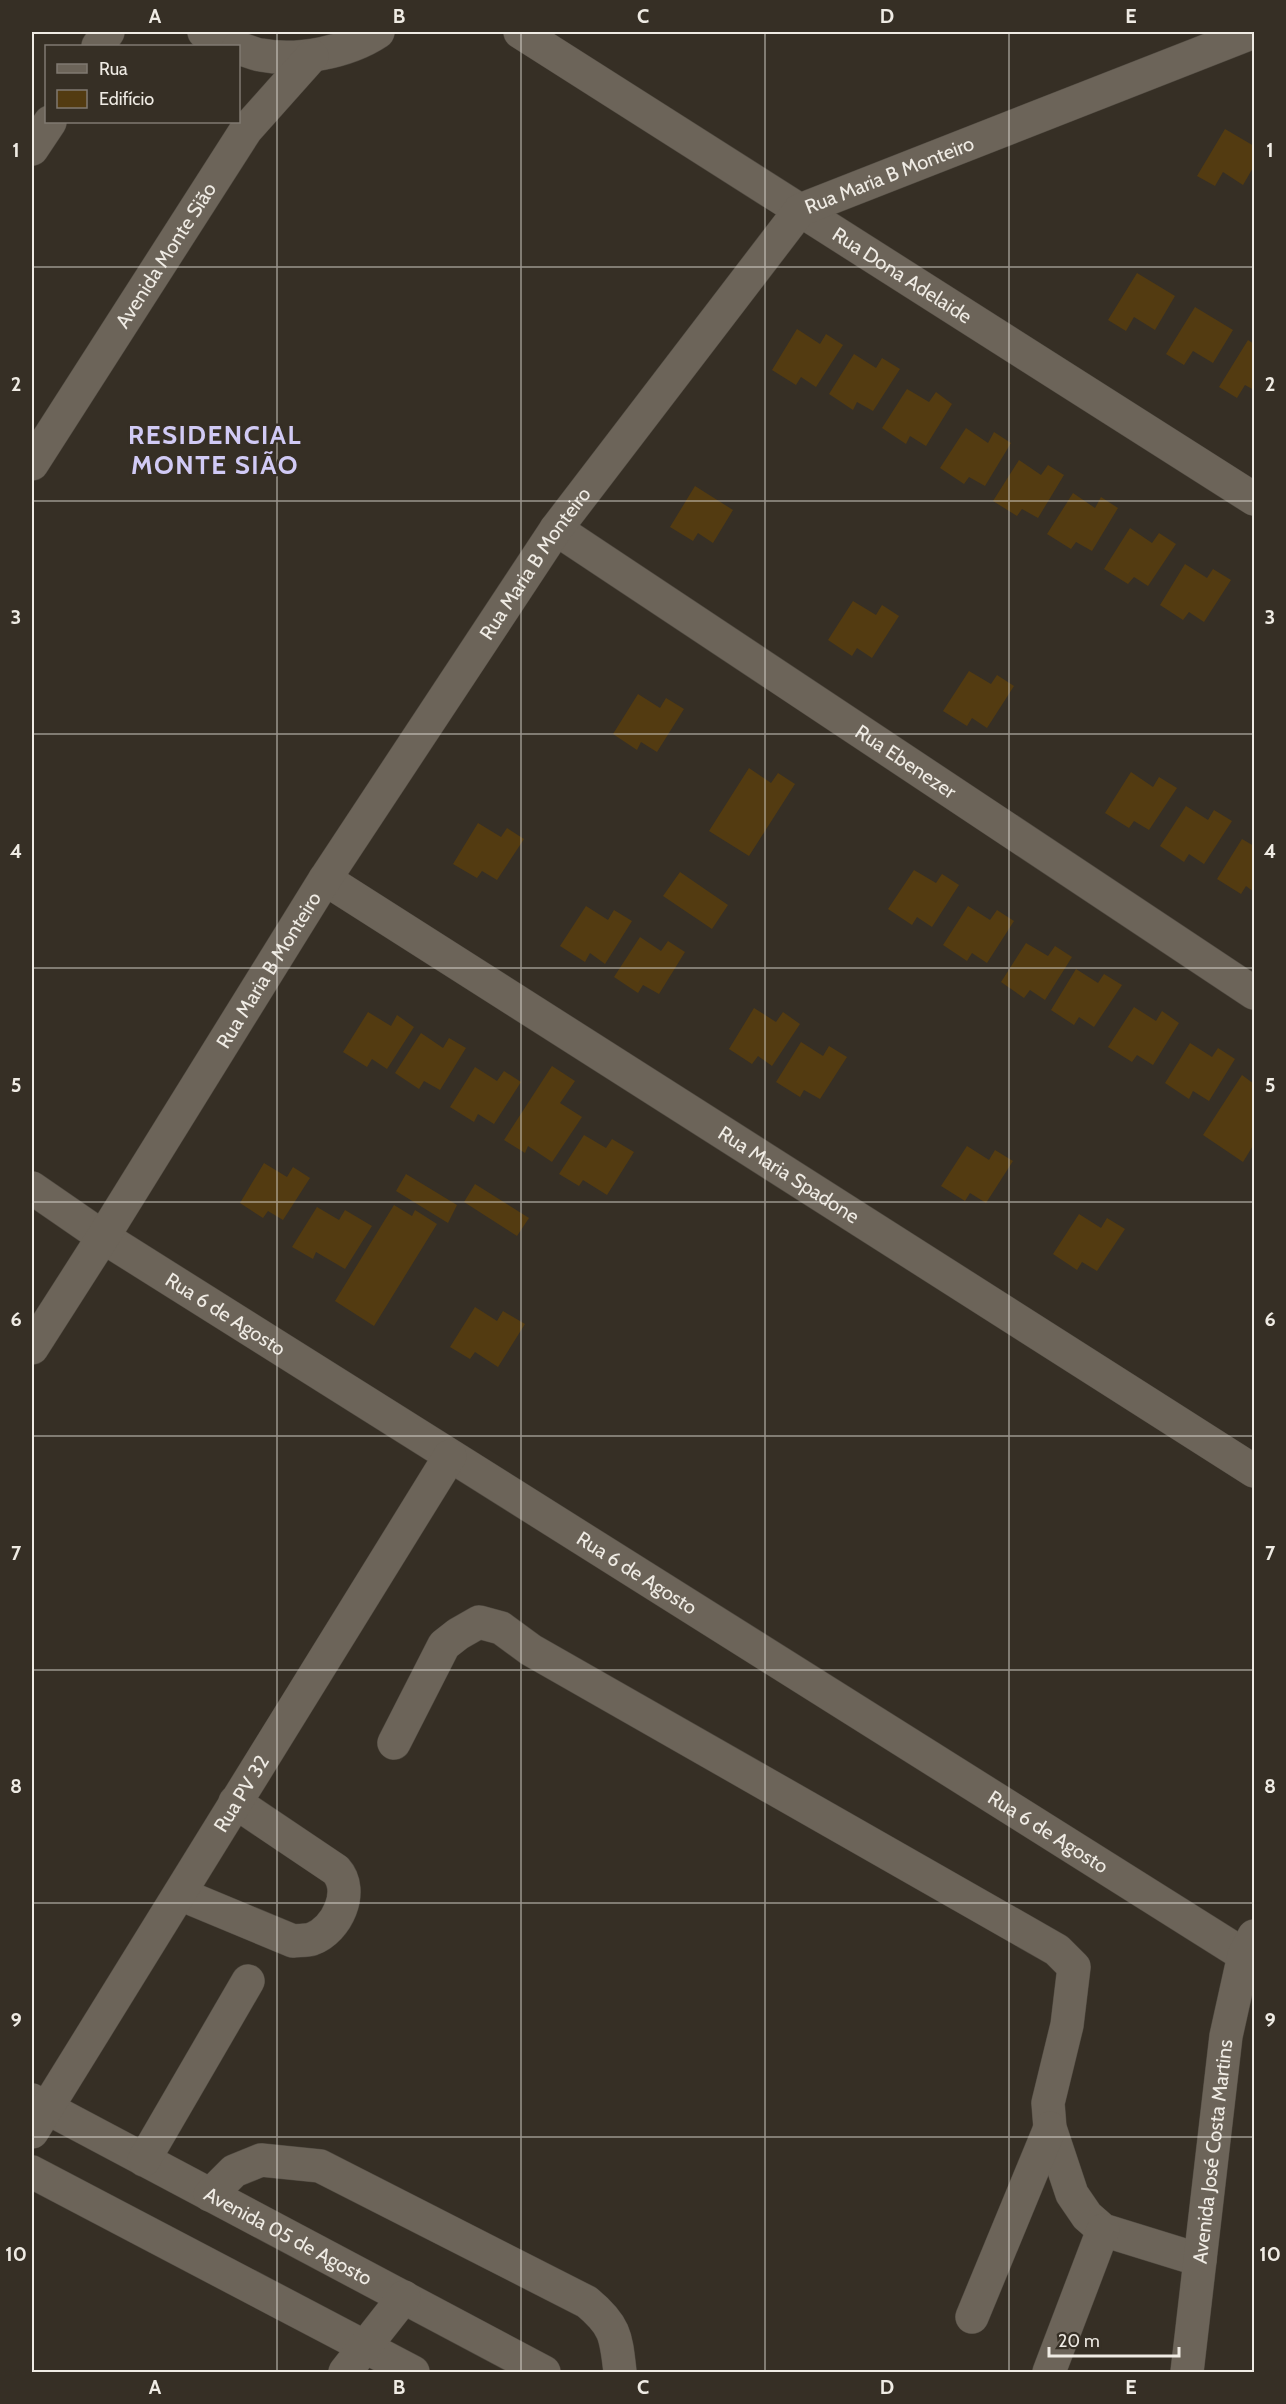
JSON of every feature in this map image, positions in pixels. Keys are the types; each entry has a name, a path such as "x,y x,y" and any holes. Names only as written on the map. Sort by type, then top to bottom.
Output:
{"street":[{"path":"99,45 108,32"},
{"path":"204,32 232,45"},
{"path":"240,48 261,56 312,56 360,44 378,32"},
{"name":"Rua Dona Adelaide","path":"520,32 1254,499"},
{"name":"Rua Maria B Monteiro","path":"32,1348 104,1237 325,879 556,529 800,210 1254,32"},
{"name":"Avenida Monte Sião","path":"32,464 246,130 312,56"},
{"path":"32,149 49,123"},
{"name":"Rua Ebenezer","path":"556,529 1254,993"},
{"name":"Rua Maria Spadone","path":"325,879 1254,1471"},
{"name":"Rua 6 de Agosto","path":"32,1188 104,1237 450,1456 1251,1950"},
{"name":"Rua PV 32","path":"37,2114 180,1894 450,1456"},
{"path":"394,1743 444,1646 458,1634 479,1622 501,1628 531,1650 1057,1950 1074,1966 1067,2025 1048,2103 1050,2128 1072,2194 1087,2216 1103,2229 1200,2260"},
{"path":"180,1894 293,1941 311,1939 329,1928 344,1900 343,1878 336,1870 236,1802"},
{"name":"Avenida José Costa Martins","path":"1188,2373 1226,2036 1251,1950"},
{"path":"144,2160 248,1981"},
{"name":"Avenida 05 de Agosto","path":"37,2114 144,2160 404,2296 544,2373"},
{"path":"972,2317 1050,2128"},
{"path":"210,2195 234,2171 261,2160 320,2166 587,2302 603,2315 616,2336 620,2373"},
{"path":"32,2172 413,2373"},
{"path":"1049,2373 1103,2229"},
{"path":"345,2373 404,2296"}],"building":[{"path":"1225,129 1254,146 1254,166 1243,185 1223,172 1215,186 1197,176"},
{"path":"1137,273 1175,296 1155,330 1134,317 1126,331 1108,320"},
{"path":"1195,307 1233,330 1213,363 1193,351 1184,365 1166,354"},
{"path":"797,329 820,344 826,334 843,345 816,387 801,377 796,385 772,370"},
{"path":"1248,340 1254,344 1254,390 1245,385 1237,398 1219,387"},
{"path":"854,354 876,368 882,358 900,369 873,411 857,402 853,410 829,394"},
{"path":"907,389 929,402 936,392 952,404 926,446 910,436 906,444 882,428"},
{"path":"966,428 988,443 994,432 1011,443 985,486 969,477 964,484 940,468"},
{"path":"1019,460 1041,475 1048,465 1064,475 1038,518 1022,509 1017,516 993,501"},
{"path":"695,486 733,510 713,543 698,533 693,541 670,527"},
{"path":"1073,493 1095,508 1101,497 1118,508 1092,551 1076,542 1071,549 1047,534"},
{"path":"1130,528 1152,543 1159,533 1176,544 1148,586 1134,577 1128,584 1104,569"},
{"path":"1185,564 1207,578 1213,569 1231,580 1204,622 1189,612 1183,620 1160,605"},
{"path":"853,601 876,615 882,605 899,616 872,658 857,648 852,656 828,640"},
{"path":"969,671 991,684 997,675 1014,686 987,728 972,718 967,726 943,711"},
{"path":"638,694 660,708 666,698 684,709 657,752 641,742 637,750 613,734"},
{"path":"749,768 771,783 778,773 795,784 749,856 709,831"},
{"path":"1131,772 1153,787 1159,777 1177,788 1149,830 1134,821 1129,828 1105,813"},
{"path":"1186,806 1208,820 1214,810 1232,821 1204,864 1189,854 1184,862 1160,846"},
{"path":"478,823 501,837 507,828 524,839 497,880 482,871 477,878 453,864"},
{"path":"1242,839 1254,846 1254,892 1246,886 1241,894 1217,879"},
{"path":"914,870 936,883 942,874 959,885 932,927 917,917 912,925 888,909"},
{"path":"680,872 728,905 712,929 663,896"},
{"path":"586,906 608,920 614,910 632,921 605,964 590,953 585,962 560,946"},
{"path":"968,906 990,920 997,910 1014,921 987,963 972,953 967,961 943,945"},
{"path":"640,937 661,951 668,941 685,952 659,994 643,985 638,993 614,977"},
{"path":"1026,943 1048,956 1055,946 1072,957 1045,1000 1030,990 1024,998 1001,982"},
{"path":"1076,969 1098,983 1104,974 1122,985 1094,1027 1079,1017 1074,1025 1051,1010"},
{"path":"1134,1007 1156,1021 1162,1011 1179,1023 1153,1065 1137,1055 1132,1062 1108,1047"},
{"path":"754,1008 776,1022 783,1012 800,1024 772,1066 758,1056 752,1064 729,1049"},
{"path":"368,1012 391,1026 397,1015 414,1027 387,1069 372,1059 367,1067 343,1052"},
{"path":"421,1033 443,1048 449,1038 466,1048 440,1090 424,1081 419,1089 395,1073"},
{"path":"801,1042 823,1056 829,1046 847,1057 820,1099 804,1090 800,1097 776,1082"},
{"path":"1190,1043 1212,1057 1218,1048 1235,1059 1209,1101 1193,1091 1189,1099 1165,1083"},
{"path":"552,1066 575,1081 560,1103 582,1117 552,1162 528,1146 525,1153 504,1140"},
{"path":"475,1067 497,1081 504,1071 521,1082 494,1124 478,1114 474,1122 450,1107"},
{"path":"1242,1075 1254,1084 1254,1144 1243,1162 1203,1135"},
{"path":"584,1135 606,1148 612,1139 634,1152 607,1195 583,1180 579,1186 559,1174"},
{"path":"967,1146 989,1160 995,1150 1013,1161 986,1203 970,1193 965,1201 941,1186"},
{"path":"264,1163 287,1177 293,1167 310,1178 283,1220 268,1211 263,1218 240,1203"},
{"path":"406,1174 457,1205 448,1223 396,1191"},
{"path":"475,1184 529,1218 517,1236 464,1202"},
{"path":"394,1205 412,1216 415,1210 437,1224 374,1326 335,1301"},
{"path":"317,1207 339,1220 345,1210 372,1226 345,1269 316,1252 313,1259 292,1247"},
{"path":"1079,1214 1101,1228 1107,1218 1125,1229 1097,1271 1082,1262 1077,1270 1053,1254"},
{"path":"475,1307 497,1321 503,1311 525,1324 498,1367 475,1352 470,1359 450,1347"}],"district":[{"name":"RESIDENCIAL MONTE SIÃO","path":"215,450"}]}
